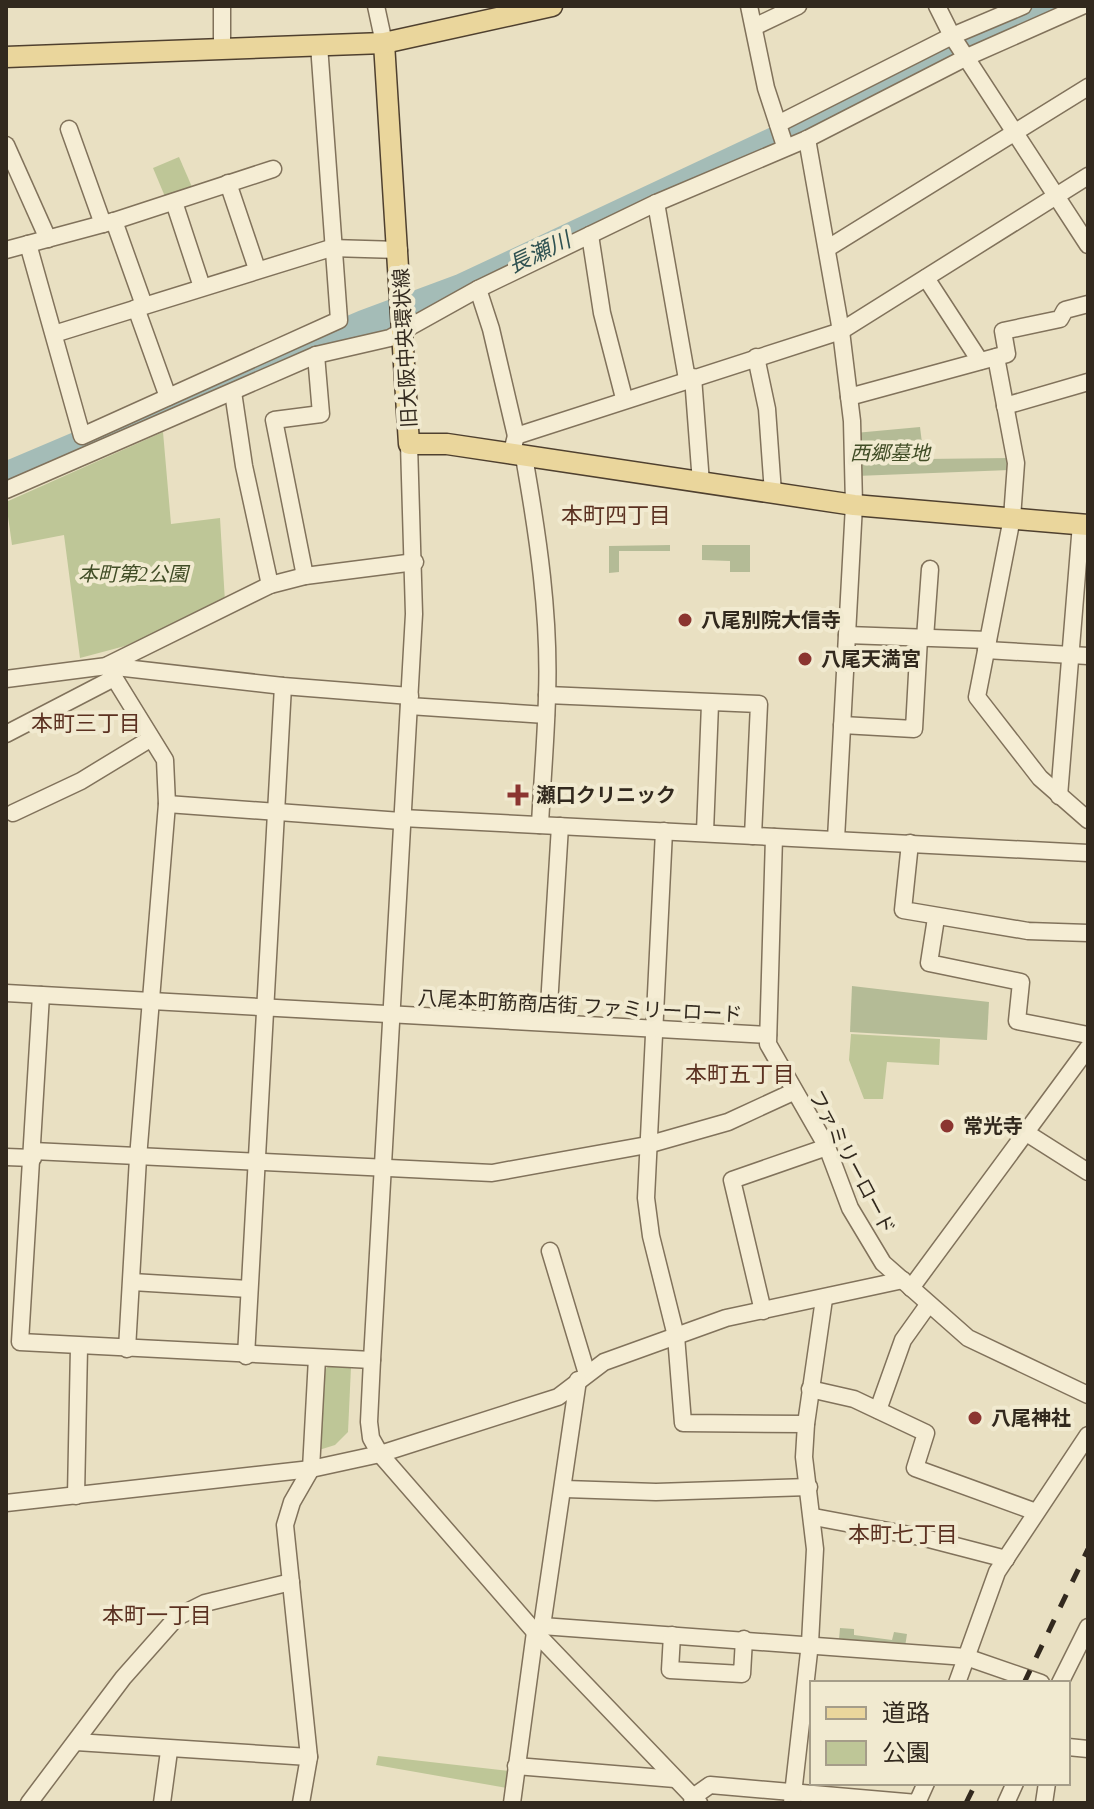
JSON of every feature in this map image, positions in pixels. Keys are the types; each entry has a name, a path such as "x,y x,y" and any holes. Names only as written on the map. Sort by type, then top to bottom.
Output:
{"main road":[{"path":"6,57 384,43 552,6"},
{"name":"旧大阪中央環状線","path":"384,43 402,280 409,444 517,449 701,483 854,505 1084,524"}],"street":[{"path":"222,6 222,48"},
{"path":"376,6 384,43"},
{"path":"749,6 766,88 782,136"},
{"path":"754,27 798,6"},
{"path":"937,6 960,48 1088,245"},
{"path":"782,136 807,139 960,48 1023,6"},
{"path":"6,490 316,355 390,338 404,323 656,203 782,136 960,48 1082,6"},
{"path":"28,244 82,436 339,320 331,248 319,45"},
{"path":"828,248 1088,87"},
{"path":"69,129 140,306 168,397"},
{"path":"807,139 841,331 849,397 854,505 836,839"},
{"path":"6,145 48,239"},
{"path":"6,250 108,223 273,169"},
{"path":"517,449 624,398 841,331 1088,176"},
{"path":"228,183 257,269"},
{"path":"174,202 202,287"},
{"path":"656,203 690,378 701,483"},
{"path":"590,235 602,313 624,398"},
{"path":"54,334 331,248 399,250"},
{"path":"926,278 988,359 1005,406 1016,463 1012,518 977,697 1040,778 1088,820"},
{"path":"478,289 491,329 536,521 544,601 547,695 540,825"},
{"path":"849,397 1007,354 1003,331 1060,319 1065,310 1088,304"},
{"path":"305,576 274,420 321,414 316,355"},
{"path":"756,357 767,409 773,493"},
{"path":"1005,406 1088,382"},
{"path":"233,392 244,466 270,585"},
{"path":"409,444 415,562 372,1360 371,1438 380,1454 695,1801 710,1785 792,1798 917,1803 925,1785"},
{"path":"1059,796 1084,524"},
{"path":"6,734 270,585 305,576 415,562"},
{"path":"842,725 914,729 930,569"},
{"path":"847,635 922,638 1088,656"},
{"path":"111,672 165,760 167,804 138,1158 127,1349"},
{"path":"6,679 111,672 283,686 546,715"},
{"path":"246,1356 283,686"},
{"path":"547,695 759,704 753,836"},
{"path":"705,832 710,704"},
{"path":"13,813 81,781 150,739"},
{"path":"167,804 276,814 705,832 1088,853"},
{"path":"548,1022 560,826"},
{"path":"664,831 646,1198 651,1236 676,1336 683,1423 806,1424"},
{"name":"ファミリーロード","path":"774,837 768,1044 827,1147 850,1208 883,1263 968,1338 1088,1395"},
{"path":"910,843 903,910 936,918 1028,931 1088,933"},
{"path":"936,918 929,963 1021,982 1017,1021 1088,1035"},
{"name":"八尾本町筋商店街 ファミリーロード","path":"6,993 768,1035"},
{"path":"41,995 20,1342 246,1356 372,1360"},
{"path":"6,1503 311,1469 380,1454 558,1397 604,1362 726,1318 907,1284 1088,1048"},
{"path":"6,1157 33,1154 256,1160 382,1170 492,1173 647,1145 728,1122 793,1092"},
{"path":"1025,1132 1088,1172"},
{"path":"763,1311 732,1180 827,1147"},
{"path":"512,1803 582,1377 550,1251"},
{"path":"132,1282 249,1289"},
{"path":"792,1798 810,1643 814,1517 804,1457 806,1424 824,1299"},
{"path":"878,1410 903,1340 928,1305"},
{"path":"6,1312 24,1311"},
{"path":"76,1496 79,1347"},
{"path":"301,1803 309,1757 285,1525 292,1502 311,1469 317,1358"},
{"path":"810,1389 854,1399 926,1433 915,1468 1036,1512"},
{"path":"958,1681 997,1572 1088,1435"},
{"path":"565,1489 656,1492 809,1487"},
{"path":"814,1517 925,1538 1006,1559"},
{"path":"29,1803 123,1678 177,1617 205,1603 291,1582"},
{"path":"1061,1681 1084,1644 1088,1627"},
{"path":"539,1629 810,1643 966,1657 1035,1681"},
{"path":"672,1635 670,1670 742,1674 744,1639"},
{"path":"76,1742 169,1751 309,1757"},
{"path":"162,1803 169,1751"},
{"path":"516,1766 675,1779"}],"green space":[{"path":"179,157 192,187 166,199 153,168"},
{"name":"西郷墓地","path":"920,427 924,459 1010,458 1010,470 856,476 855,433"},
{"name":"本町第2公園","path":"163,432 171,524 220,518 225,602 125,646 80,658 64,535 12,545 6,502"},
{"path":"670,545 670,551 619,551 619,572 609,573 609,546"},
{"path":"702,545 750,545 750,572 730,572 730,561 702,560"},
{"path":"852,986 989,1002 987,1040 850,1032"},
{"path":"851,1034 940,1039 939,1065 887,1062 883,1099 864,1099 849,1060"},
{"path":"329,1366 351,1367 348,1432 335,1445 319,1450 323,1371"},
{"path":"840,1628 854,1629 854,1635 892,1640 894,1632 907,1634 905,1647 839,1640"},
{"path":"378,1756 509,1771 507,1788 376,1765"}],"waterway":[{"name":"長瀬川","path":"6,476 364,324 461,288 787,135 967,42 1062,6"}],"railway":[{"path":"1025,1681 1088,1549"},
{"path":"966,1803 975,1785"}],"place":[{"name":"八尾別院大信寺","path":"685,620"},
{"name":"八尾天満宮","path":"805,659"},
{"name":"瀬口クリニック","path":"518,795"},
{"name":"常光寺","path":"947,1126"},
{"name":"八尾神社","path":"975,1418"}],"district":[{"name":"本町四丁目","path":"616,515"},
{"name":"本町三丁目","path":"86,723"},
{"name":"本町五丁目","path":"740,1074"},
{"name":"本町七丁目","path":"903,1534"},
{"name":"本町一丁目","path":"157,1615"}]}
